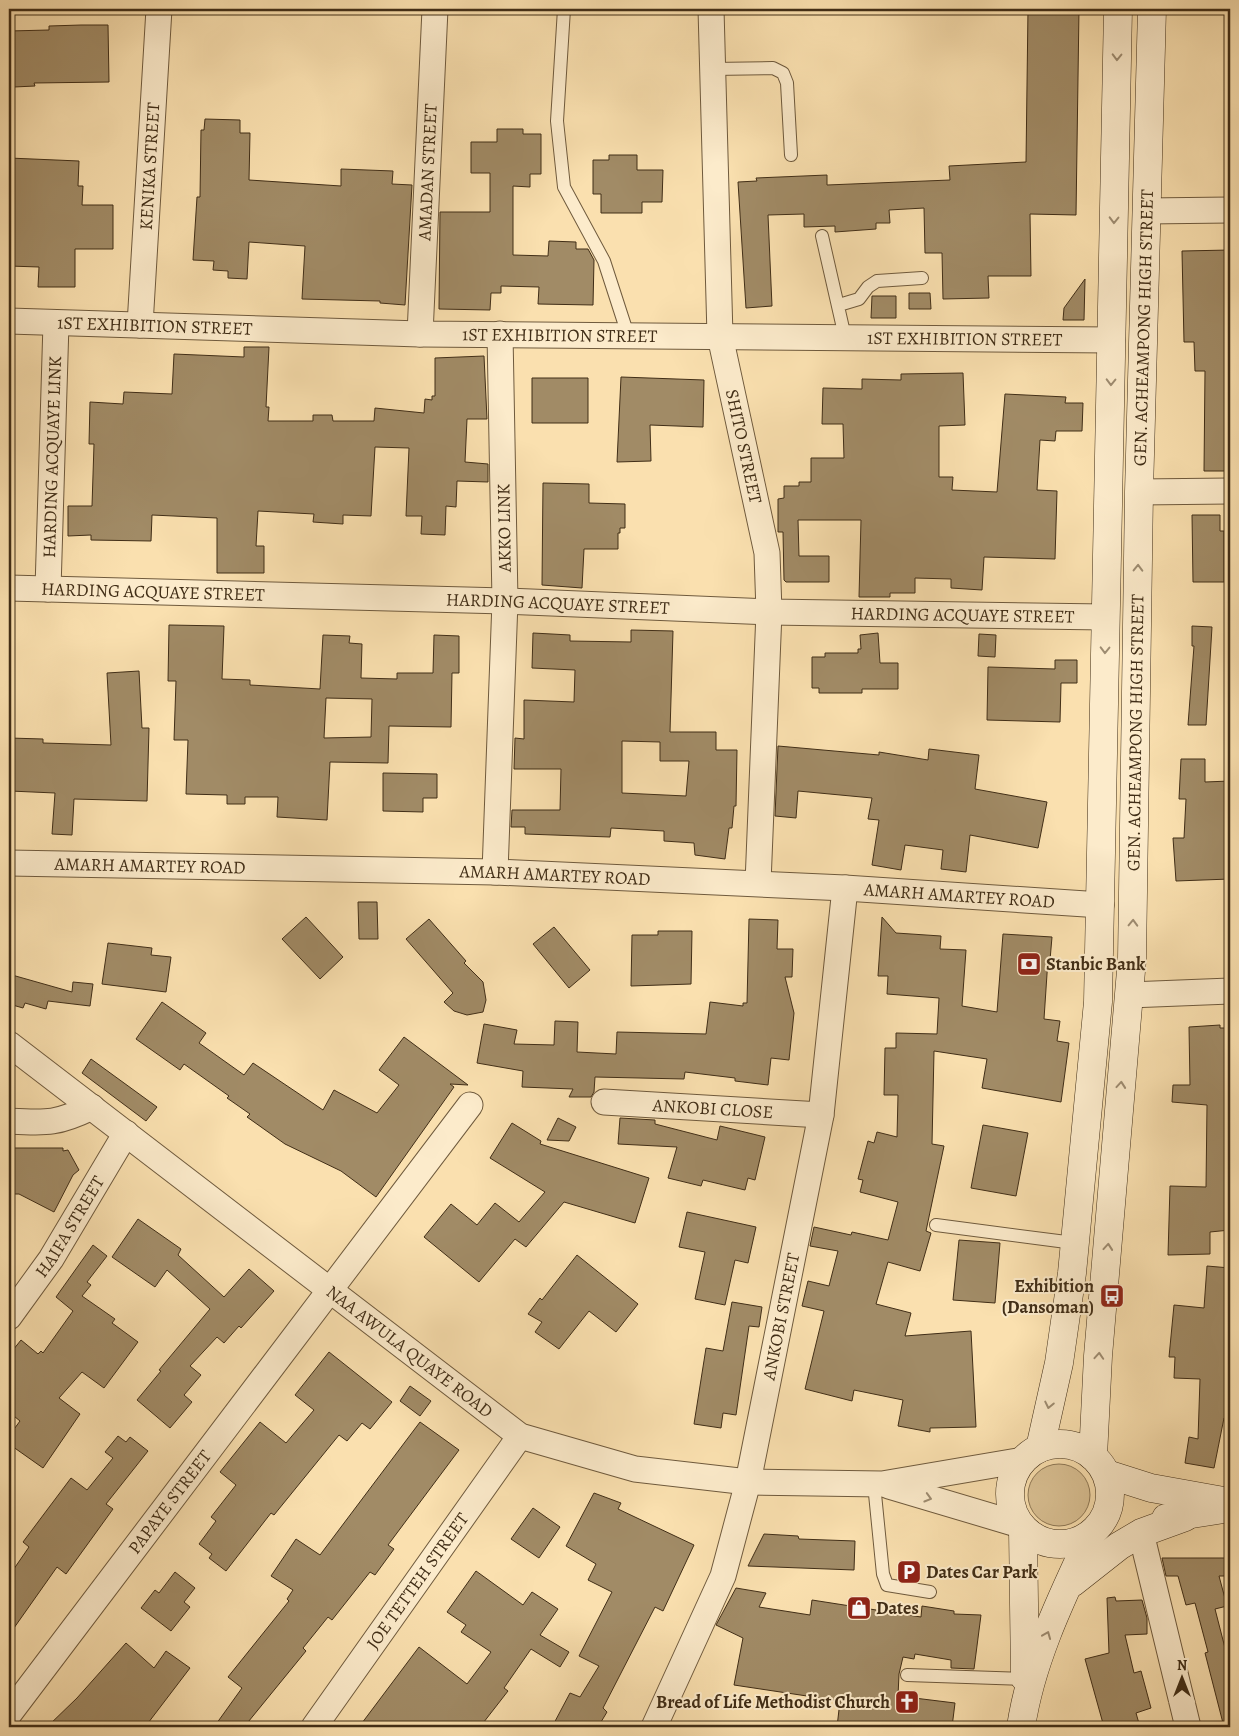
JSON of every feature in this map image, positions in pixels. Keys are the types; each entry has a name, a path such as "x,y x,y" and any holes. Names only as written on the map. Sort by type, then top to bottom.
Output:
{"main road":[{"name":"GEN. ACHEAMPONG HIGH STREET","path":"1031,1454 1059,1362 1074,1243 1098,1002 1118,9"},
{"name":"GEN. ACHEAMPONG HIGH STREET","path":"1100,1465 1096,1405 1117,1125 1129,995 1134,889 1139,492 1152,9"},
{"path":"1096,1405 1109,1443 1121,1460 1151,1488"},
{"path":"1230,1502 1151,1488 1100,1465 1081,1448 1067,1444 1054,1444 1031,1454 1015,1472 1009,1498 1013,1513 1022,1527 1035,1538 1048,1544 1063,1545 1077,1542 1093,1533 1230,1508"},
{"path":"1025,1688 1067,1587 1093,1533 1105,1518 1110,1504 1111,1489 1100,1465"},
{"path":"1067,1587 1098,1560 1141,1533 1185,1517"},
{"path":"1022,1527 1025,1688 1022,1727"}],"street":[{"name":"KENIKA STREET","path":"140,325 159,9"},
{"name":"AMADAN STREET","path":"420,334 436,9"},
{"name":"SHITO STREET","path":"711,9 720,336 767,553 769,612 758,883"},
{"path":"1146,211 1230,210"},
{"name":"1ST EXHIBITION STREET","path":"9,321 420,334 1112,340"},
{"name":"HARDING ACQUAYE LINK","path":"48,589 56,323"},
{"name":"AKKO LINK","path":"495,872 505,602 500,334"},
{"path":"1139,492 1230,491"},
{"name":"HARDING ACQUAYE STREET","path":"9,588 505,602 769,612 1105,617"},
{"name":"AMARH AMARTEY ROAD","path":"9,863 495,872 758,883 1101,905"},
{"name":"ANKOBI STREET","path":"654,1727 723,1576 748,1482 821,1115 845,888"},
{"path":"1129,995 1230,991"},
{"name":"NAA AWULA QUAYE ROAD","path":"9,1044 520,1436 635,1469 748,1482 878,1484 1031,1454"},
{"name":"ANKOBI CLOSE","path":"604,1102 821,1115"},
{"name":"PAPAYE STREET","path":"9,1714 329,1288 470,1105"},
{"path":"9,1121 48,1124 70,1118 92,1107"},
{"name":"HAIFA STREET","path":"9,1317 51,1259 126,1133"},
{"name":"JOE TETTEH STREET","path":"314,1727 520,1436"},
{"name":"NAA AWULA QUAYE ROAD","path":"878,1484 1022,1527"},
{"path":"1141,1533 1188,1727"}],"lane":[{"path":"564,9 557,121 564,187 604,261 628,335"},
{"path":"712,69 773,68 783,73 788,83 791,155"},
{"path":"822,236 845,338"},
{"path":"839,305 859,299 868,287 877,281 922,278"},
{"path":"936,1225 1074,1243"},
{"path":"878,1484 883,1574 887,1585 930,1592"},
{"path":"906,1675 1025,1688"}],"shaded area":[{"path":"1053,1464 1065,1464 1081,1473 1088,1483 1090,1495 1088,1507 1081,1517 1065,1526 1053,1526 1042,1521 1033,1512 1028,1501 1028,1489 1033,1478 1042,1469"}],"building":[{"path":"1028,9 1079,9 1076,215 1030,214 1031,276 988,276 989,298 943,299 942,253 925,253 924,208 889,210 890,223 876,223 876,229 835,232 835,226 804,227 804,214 768,215 772,306 746,308 738,182 757,181 756,178 827,175 827,185 950,180 949,166 1026,162"},
{"path":"108,25 109,82 34,83 35,86 14,87 14,73 9,74 9,31 49,30 49,26"},
{"path":"205,119 240,120 240,133 250,133 249,180 341,186 341,169 393,171 392,184 412,185 405,305 380,303 380,301 302,299 305,246 249,242 247,279 228,278 228,271 213,270 214,261 193,260 197,197 200,197 201,130 204,130"},
{"path":"497,129 523,129 523,134 541,134 541,174 530,174 530,187 513,186 513,255 548,256 549,241 576,242 576,249 588,249 594,260 593,305 538,304 539,287 501,286 501,293 491,293 490,310 439,309 440,212 490,212 490,173 471,173 471,142 497,142"},
{"path":"609,155 637,155 637,170 663,170 662,202 642,202 642,213 601,213 601,194 593,194 593,160 609,160"},
{"path":"9,158 79,161 78,186 83,186 82,205 113,205 113,249 75,249 75,287 38,287 39,267 9,266"},
{"path":"1230,250 1230,471 1204,471 1205,371 1195,371 1194,342 1184,342 1182,251"},
{"path":"1085,279 1084,320 1063,320 1064,308"},
{"path":"909,293 930,293 931,309 909,309"},
{"path":"872,296 896,296 896,318 871,318"},
{"path":"244,347 269,347 266,407 269,407 268,421 313,421 313,415 332,415 333,421 374,421 375,408 424,413 425,399 432,400 432,396 435,396 435,358 484,356 487,419 467,419 465,462 488,464 488,482 457,481 456,507 446,506 445,535 421,534 422,516 406,516 409,448 375,447 371,516 343,515 343,524 313,522 314,514 258,511 256,546 264,546 264,573 217,573 217,518 152,515 151,541 91,540 91,535 68,536 68,506 92,506 94,444 89,444 90,402 123,404 124,392 172,394 174,354 244,357"},
{"path":"963,373 965,425 939,426 939,477 953,477 952,490 997,492 1005,394 1066,397 1065,403 1083,403 1082,431 1056,431 1055,441 1040,440 1037,490 1057,491 1055,559 984,557 982,590 951,588 951,579 915,578 915,593 890,593 890,597 859,597 861,520 798,520 799,556 829,556 829,582 786,582 784,580 783,532 778,532 778,499 784,498 784,486 799,486 799,482 811,482 811,458 844,458 843,424 822,424 823,388 862,389 862,379 901,380 901,374"},
{"path":"621,377 704,380 703,427 650,425 651,461 617,462"},
{"path":"532,378 588,378 588,423 532,423"},
{"path":"543,483 589,484 589,503 625,504 625,528 620,528 620,533 618,533 618,549 584,549 582,588 542,585"},
{"path":"1192,515 1220,515 1220,531 1224,531 1224,582 1193,582"},
{"path":"169,625 224,626 222,679 250,680 250,685 320,689 323,635 350,636 349,643 362,644 361,678 397,679 397,673 433,673 434,635 459,636 459,673 452,673 451,727 389,726 388,763 330,762 327,820 277,817 278,797 245,797 245,804 227,804 227,795 186,794 188,740 174,740 176,681 168,681","holes":["326,698 372,699 371,737 324,738"]},
{"path":"1192,626 1212,627 1206,725 1188,725 1194,646 1192,646"},
{"path":"631,630 673,631 670,732 716,732 716,750 737,750 736,806 734,806 732,828 729,828 725,859 695,855 694,843 664,841 664,831 611,828 610,837 525,834 525,827 511,827 512,810 560,810 561,769 514,769 515,738 524,739 524,700 574,702 575,670 532,668 533,633 570,635 570,641 631,642","holes":["622,741 660,742 660,761 689,761 686,796 622,793"]},
{"path":"878,633 880,663 898,663 898,689 862,689 862,693 819,693 819,688 812,688 812,657 825,657 825,653 858,653 858,649 861,649 860,635"},
{"path":"979,634 996,635 995,657 978,656"},
{"path":"1055,660 1077,660 1077,683 1061,683 1060,722 987,720 988,667 1055,669"},
{"path":"139,671 142,728 149,728 147,801 74,799 72,835 52,834 55,793 10,791 9,738 43,739 43,743 111,745 107,673"},
{"path":"778,746 879,755 879,752 928,760 929,749 979,755 975,789 1047,802 1038,848 970,835 966,872 941,869 943,850 905,845 901,870 872,865 879,820 868,819 872,798 798,791 796,818 775,816"},
{"path":"1181,759 1205,759 1205,782 1230,781 1230,879 1176,881 1173,838 1184,838 1186,799 1179,799"},
{"path":"383,773 437,774 437,798 423,798 423,812 383,811"},
{"path":"358,902 377,902 378,939 359,939"},
{"path":"306,917 343,957 320,979 282,939"},
{"path":"882,917 896,933 941,936 940,949 966,950 962,1006 997,1012 1003,934 1052,937 1050,960 1048,959 1044,1019 1060,1021 1057,1041 1069,1043 1061,1102 982,1088 987,1059 934,1051 932,1144 944,1146 926,1231 931,1233 920,1271 888,1262 876,1304 911,1313 905,1336 971,1331 976,1427 930,1428 930,1432 898,1426 903,1400 854,1390 852,1401 805,1389 824,1311 802,1306 808,1281 829,1286 838,1251 810,1246 814,1227 851,1235 852,1232 888,1240 898,1202 860,1192 863,1180 858,1179 868,1141 874,1143 877,1132 897,1137 898,1095 884,1095 885,1048 896,1048 896,1033 937,1034 939,998 887,994 888,976 878,976"},
{"path":"429,919 466,961 464,963 483,982 486,1000 483,1012 467,1015 454,1011 444,1002 453,993 406,939"},
{"path":"749,919 778,920 777,949 793,949 792,977 785,977 794,1013 789,1060 771,1058 768,1085 735,1081 735,1078 685,1072 684,1079 595,1077 594,1092 591,1097 569,1097 573,1089 522,1087 523,1071 477,1063 484,1024 517,1030 514,1044 554,1045 555,1021 578,1022 577,1052 616,1054 617,1032 706,1034 710,1002 743,1006 743,1003 747,1003"},
{"path":"554,927 590,970 569,988 533,944"},
{"path":"658,931 692,931 691,984 631,986 632,935 658,935"},
{"path":"108,943 152,948 151,955 171,957 166,992 102,984"},
{"path":"12,975 72,992 73,982 93,984 90,1006 48,1001 46,1009 25,1003 23,1008 9,1004 9,989"},
{"path":"162,1002 206,1033 199,1043 244,1075 253,1063 323,1110 334,1090 377,1113 399,1085 379,1070 404,1037 468,1085 450,1084 454,1087 376,1197 341,1171 285,1144 247,1117 250,1114 227,1098 229,1096 184,1064 180,1070 136,1039"},
{"path":"1220,1025 1220,1028 1230,1028 1230,1230 1210,1232 1210,1254 1168,1255 1170,1186 1206,1187 1207,1105 1172,1102 1173,1085 1190,1085 1189,1027"},
{"path":"91,1059 157,1107 146,1121 82,1073"},
{"path":"558,1118 576,1127 569,1141 547,1140"},
{"path":"620,1118 655,1120 655,1124 717,1140 720,1126 765,1137 755,1180 748,1178 745,1190 703,1180 701,1186 668,1178 677,1147 618,1144"},
{"path":"512,1123 541,1141 540,1144 649,1178 635,1223 564,1202 526,1247 515,1239 479,1282 424,1237 451,1204 477,1225 495,1203 519,1222 545,1192 490,1158"},
{"path":"983,1125 1028,1133 1016,1196 971,1188"},
{"path":"9,1148 63,1148 63,1151 68,1150 79,1170 73,1175 54,1212 19,1194 9,1194"},
{"path":"687,1212 756,1227 748,1263 735,1260 725,1305 695,1299 705,1252 679,1247"},
{"path":"138,1219 181,1249 178,1255 224,1297 249,1269 274,1291 241,1328 239,1326 224,1343 217,1337 190,1366 201,1375 184,1395 192,1402 170,1428 137,1400 161,1371 159,1370 210,1309 167,1270 155,1287 112,1257"},
{"path":"959,1240 1000,1243 995,1303 953,1300"},
{"path":"93,1245 107,1256 87,1282 91,1285 82,1296 115,1319 112,1323 138,1342 104,1388 82,1372 59,1398 80,1414 43,1468 9,1444 9,1436 20,1421 9,1412 9,1355 21,1340 38,1354 41,1351 43,1353 73,1311 56,1297"},
{"path":"577,1255 638,1304 616,1332 589,1311 559,1349 535,1332 542,1322 528,1314 540,1298 542,1300"},
{"path":"1207,1266 1230,1268 1230,1418 1224,1418 1214,1468 1185,1463 1189,1437 1198,1439 1200,1379 1174,1378 1175,1357 1169,1357 1174,1305 1204,1308"},
{"path":"732,1302 762,1307 759,1327 749,1326 736,1415 723,1413 721,1428 694,1424 706,1348 723,1351"},
{"path":"329,1352 392,1402 370,1429 362,1423 347,1441 339,1435 274,1515 271,1513 226,1571 209,1558 212,1554 199,1544 216,1521 211,1517 236,1485 220,1472 260,1422 286,1443 314,1410 295,1395"},
{"path":"410,1386 431,1401 420,1416 400,1401"},
{"path":"420,1422 459,1450 388,1545 394,1549 375,1575 370,1572 332,1620 328,1617 303,1648 306,1651 244,1727 214,1727 242,1688 228,1677 289,1601 287,1599 293,1590 271,1576 296,1539 320,1555"},
{"path":"118,1436 126,1442 130,1437 148,1451 106,1504 113,1509 66,1574 57,1567 9,1635 9,1576 29,1547 23,1542 71,1478 87,1490 113,1458 105,1452"},
{"path":"594,1493 621,1503 618,1509 694,1545 663,1611 655,1607 603,1708 607,1712 598,1727 552,1727 570,1693 580,1697 599,1666 579,1656 612,1592 588,1580 596,1564 566,1546"},
{"path":"533,1508 560,1527 539,1558 511,1539"},
{"path":"764,1534 798,1536 799,1539 855,1541 854,1570 748,1566"},
{"path":"1162,1558 1230,1558 1230,1576 1219,1576 1227,1606 1215,1609 1225,1648 1230,1647 1230,1727 1224,1727 1205,1653 1208,1652 1195,1603 1186,1605 1178,1576 1166,1576"},
{"path":"476,1571 523,1605 532,1592 558,1609 540,1635 569,1652 560,1667 531,1649 504,1688 508,1691 480,1727 359,1727 419,1647 467,1684 491,1652 461,1632 466,1625 447,1612"},
{"path":"175,1572 195,1588 184,1602 190,1607 171,1631 141,1608 155,1590 159,1593"},
{"path":"736,1588 766,1593 759,1607 810,1615 812,1600 921,1617 922,1606 954,1611 954,1614 981,1615 974,1669 951,1668 951,1660 915,1654 914,1659 903,1657 899,1674 898,1696 955,1703 952,1727 837,1727 840,1701 734,1685 743,1638 716,1625"},
{"path":"1115,1597 1116,1601 1142,1600 1147,1618 1147,1634 1125,1635 1134,1673 1141,1671 1151,1708 1136,1713 1140,1727 1104,1727 1085,1659 1109,1653 1107,1598"},
{"path":"126,1643 154,1668 166,1651 190,1668 145,1727 47,1727 77,1698"}],"place":[{"name":"Stanbic Bank","path":"1029,964"},
{"name":"Exhibition (Dansoman)","path":"1112,1296"},
{"name":"Dates Car Park","path":"909,1572"},
{"name":"Dates","path":"859,1608"},
{"name":"Bread of Life Methodist Church","path":"907,1702"}]}
